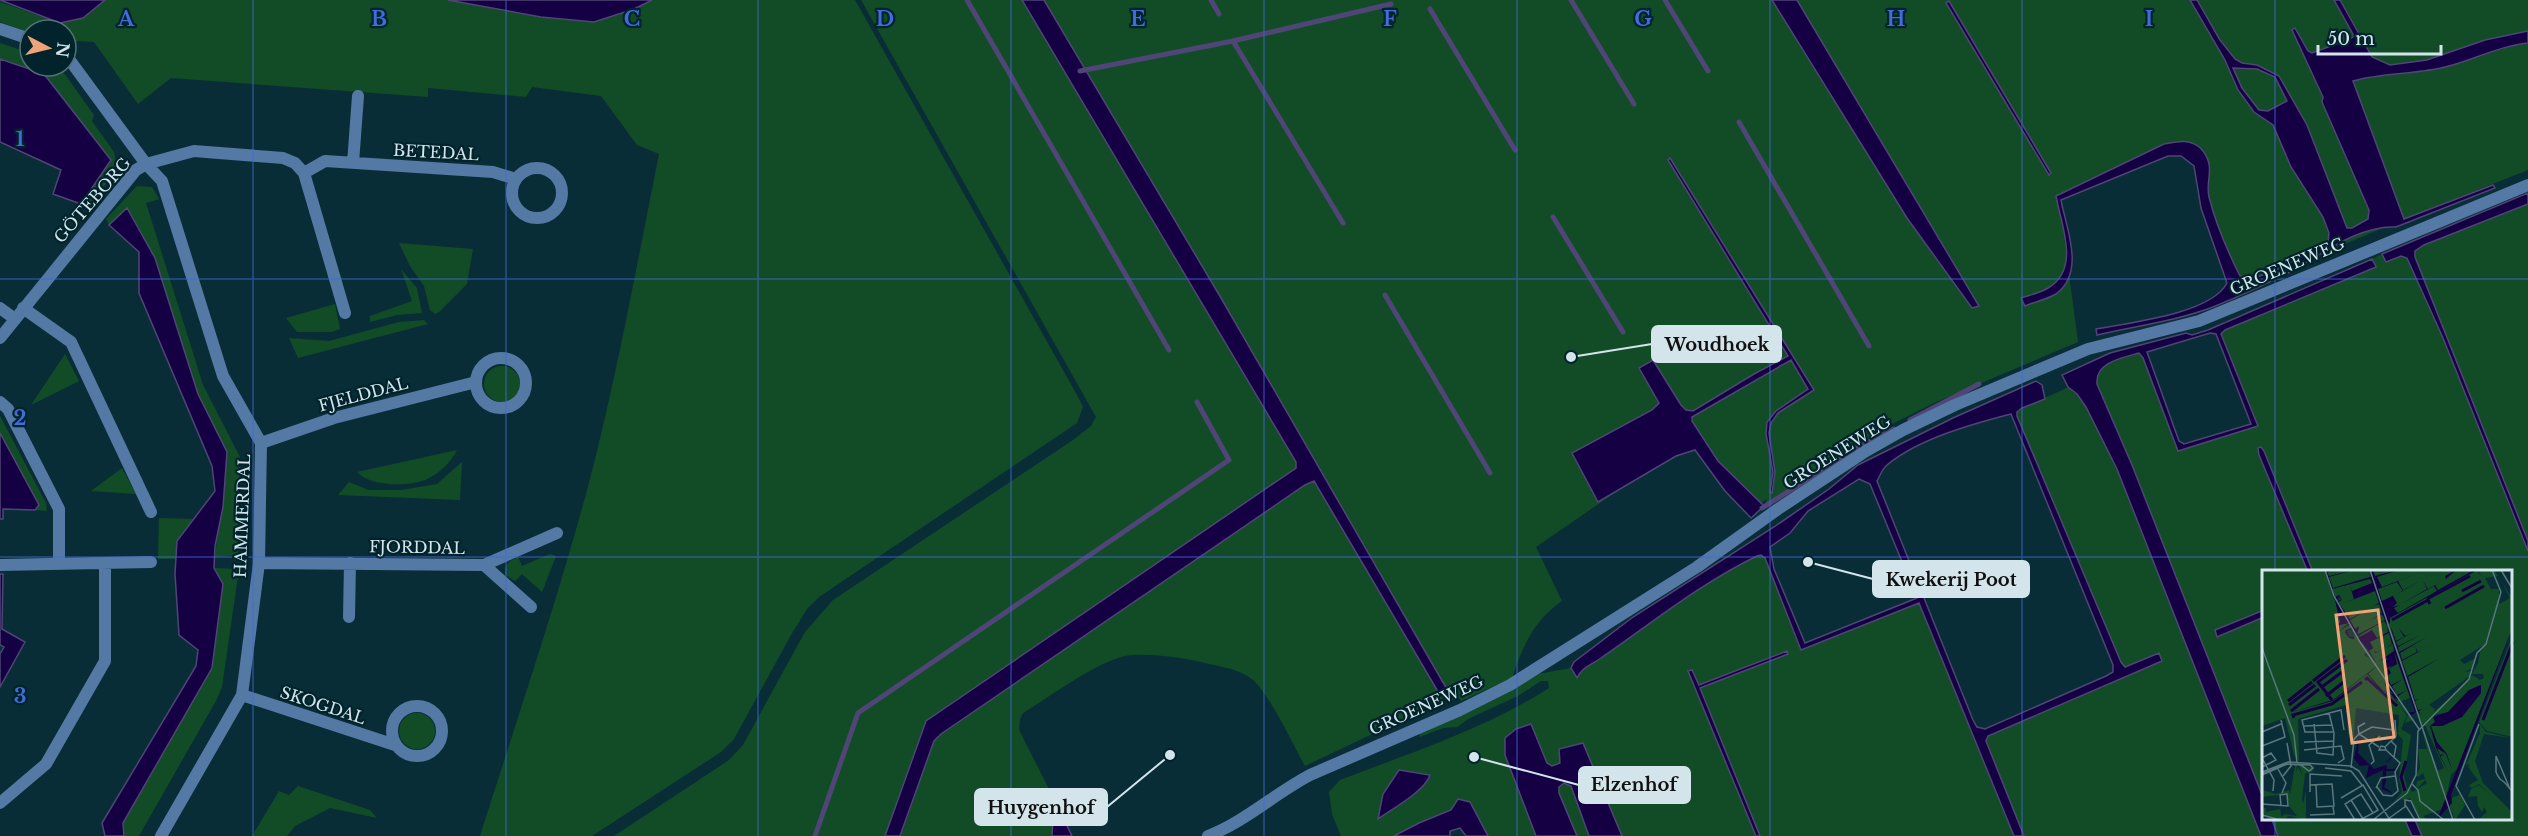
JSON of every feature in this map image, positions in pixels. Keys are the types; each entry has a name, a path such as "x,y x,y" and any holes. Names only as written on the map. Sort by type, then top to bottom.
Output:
{"street":[{"path":"0,29 18,35"},
{"name":"GÖTEBORG","path":"0,338 136,170 146,164 78,71"},
{"path":"353,163 358,96"},
{"path":"146,164 194,151 283,158 294,163 304,173 345,313"},
{"name":"BETEDAL","path":"304,173 325,161 493,172 516,179"},
{"name":"HAMMERDAL","path":"146,164 162,181 223,376 261,443 259,563 242,695 161,836"},
{"path":"539,168 554,174 560,182 561,201 556,209 547,216 530,217 520,211 514,202 512,192 516,179 530,169 539,168"},
{"name":"GROENEWEG","path":"1208,836 1252,814 1288,786 1460,710 1548,663 1697,567 1778,509 1866,451 1903,430 1955,405 2088,349 2199,321 2528,185"},
{"path":"0,308 15,319"},
{"path":"23,308 71,342 151,512"},
{"path":"501,358 516,363 526,379 526,389 521,399 506,408 496,408 486,404 478,394 476,382 479,372 487,362 501,358"},
{"name":"FJELDDAL","path":"261,443 334,418 476,382"},
{"path":"0,402 8,409 59,509 59,564"},
{"name":"FJORDDAL","path":"259,563 484,565 557,533"},
{"path":"0,565 151,562"},
{"path":"0,803 46,764 105,661 105,563"},
{"name":"FJORDDAL","path":"349,617 350,563"},
{"name":"FJORDDAL","path":"484,565 531,607"},
{"name":"SKOGDAL","path":"242,695 394,744 401,752 411,756 421,757 430,753 441,739 442,728 439,718 425,707 416,706 400,711 391,726 394,744"}],"green space":[{"path":"105,0 448,0 541,17 594,22 634,9 652,0 855,0 1077,395 1083,407 1077,423 819,597 807,609 791,635 734,739 721,752 592,836 480,836 550,616 589,483 618,360 659,154 637,145 601,96 532,87 526,97 428,88 428,97 171,78 138,104 94,42 78,41 78,19 83,18"},
{"path":"861,0 2528,0 2528,35 2425,64 2343,73 2397,222 2238,289 2210,217 2192,151 2164,150 2059,198 2078,342 1934,403 1880,430 1764,506 1767,499 1751,510 1693,439 1536,547 1562,601 1544,617 1530,635 1512,678 1461,701 1458,697 1451,701 1448,698 1305,766 1264,693 1244,674 1175,657 1132,655 1120,657 1076,679 1023,713 1020,719 1019,730 1054,799 1052,836 901,836 934,741 941,734 1305,484 1315,481 1441,695 1313,471 1205,531 933,716 921,733 885,836 614,836 729,760 743,745 805,632 833,600 1073,440 1091,426 1096,417"},
{"path":"0,2 46,18 18,18 18,29 0,22"},
{"path":"0,43 18,49 18,65 0,59"},
{"path":"2528,43 2528,170 2404,219 2353,81 2437,69"},
{"path":"47,78 68,78 94,115 92,121 114,152 117,169 88,208 81,204 110,160"},
{"path":"137,186 152,187 159,199 146,203 203,385 240,457 238,555 215,557 227,452 198,394 155,258 126,208 109,225 106,219"},
{"path":"2528,204 2528,541 2415,257 2415,251 2424,245"},
{"path":"399,243 473,249 467,284 439,312 435,314 430,310 424,286 410,266"},
{"path":"2382,254 2386,261 2402,256 2407,258 2443,338 2528,551 2528,836 2422,836 2415,821 2513,821 2513,570 2262,570 2262,795 2132,465 2097,384 2100,371 2110,362 2139,353 2143,358 2178,451 2258,426 2220,334 2376,267 2372,259"},
{"path":"401,269 417,288 422,313 397,315 370,322 370,316 412,301"},
{"path":"335,304 340,329 331,332 297,332 286,318"},
{"path":"424,320 428,324 298,358 289,338 329,341 399,322"},
{"path":"65,354 79,381 31,405"},
{"path":"502,366 515,371 520,384 515,397 502,402 489,397 484,384 489,371"},
{"path":"2068,387 2077,394 2086,407 2117,469 2261,836 2024,836 1986,741 1988,736 2158,653 2125,667 2121,662 2017,416 2017,412 2021,409"},
{"path":"0,416 46,503 47,511 35,510 39,505 0,433"},
{"path":"457,450 441,470 432,477 419,482 381,483 371,481 357,472"},
{"path":"462,462 460,500 338,495 349,482 368,490 401,490 437,484"},
{"path":"122,468 136,494 91,491"},
{"path":"159,518 193,519 177,541 176,559 158,559"},
{"path":"550,554 556,556 542,592 522,574 515,581 505,575 508,564 518,557 522,566"},
{"path":"1761,555 1765,558 1801,649 1919,603 2015,836 1622,836 1583,743 1561,755 1560,764 1552,766 1505,755 1536,836 1488,836 1482,823 1452,810 1394,836 1341,836 1332,814 1329,792 1340,780 1447,739 1525,703 1549,688 1548,681 1541,681 1518,696 1470,718 1457,727 1443,728 1420,737 1419,733 1537,674 1571,668 1577,678 1581,670 1699,589 1744,562"},
{"path":"214,568 239,569 222,687 139,836 124,836 123,823 212,668 223,585"},
{"path":"417,713 430,718 435,731 430,744 417,749 404,744 399,731 404,718"},
{"path":"1564,783 1571,786 1589,836 1577,836 1559,793 1559,787"},
{"path":"298,786 370,810 377,818 330,808 295,826 287,836 252,836 279,791 289,795"},
{"path":"2272,821 2405,821 2412,836 2278,836"}],"shaded area":[{"path":"0,0 105,0 83,18 47,18"},
{"path":"448,0 652,0 634,9 594,22 541,17"},
{"path":"1022,0 1044,0 1221,298 1448,691 1440,695 1314,481 941,734 934,741 900,836 885,836 926,721 1296,468 1296,462"},
{"path":"1772,0 1797,0 1979,306 1972,308 1907,218"},
{"path":"2190,0 2197,0 2220,40 2235,59 2242,63 2257,65 2279,76 2307,125 2347,228 2352,228 2368,219 2369,210 2322,102 2323,97 2292,30 2295,28 2308,51 2312,53 2350,39 2354,36 2334,0 2340,0 2372,57 2390,65 2427,60 2485,40 2528,31 2528,43 2449,66 2353,81 2404,219 2493,185 2495,188 2396,227 2368,231 2354,236 2288,273 2213,307 2170,320 2097,335 2096,329 2187,310 2218,294 2227,283 2201,208 2194,166 2181,156 2168,156 2061,200 2072,249 2070,274 2065,285 2056,294 2025,306 2021,298 2048,288 2058,280 2064,270 2066,246 2056,196 2164,144 2190,142 2199,147 2207,157 2210,169 2208,191 2212,207 2222,237 2240,276 2254,278 2272,272 2328,243 2329,233 2323,217 2291,167 2273,125 2254,112 2238,90 2225,60","holes":["2233,68 2257,69 2275,77 2287,101 2268,111 2259,110 2242,88"]},
{"path":"1949,1 2051,173 2049,175 1946,3"},
{"path":"0,59 18,65 18,78 47,78 111,160 81,204 53,194 61,170 0,142"},
{"path":"1670,158 1814,390 1778,413 1771,423 1769,433 1775,472 1772,493 1770,492 1773,472 1766,434 1767,422 1776,411 1808,389 1791,360 1692,417 1692,421 1718,461 1764,506 1751,518 1725,491 1695,450 1676,456 1598,502 1572,453 1652,410 1659,403 1639,368 1653,360 1681,405 1686,410 1693,411 1788,356 1668,160"},
{"path":"2528,193 2528,204 2424,245 2415,251 2415,257 2528,541 2528,551 2443,338 2407,258 2401,256 2386,262 2382,254"},
{"path":"127,208 155,258 198,394 227,452 223,507 215,546 214,568 223,584 212,668 123,823 124,836 105,836 102,823 196,666 198,650 179,635 175,574 177,541 215,491 212,466 139,293 139,252 109,225"},
{"path":"2372,259 2376,267 2225,330 2221,334 2258,426 2178,451 2143,358 2139,353 2111,362 2100,371 2098,377 2097,384 2132,465 2262,795 2262,821 2272,821 2278,836 2261,836 2117,469 2086,407 2077,394 2068,387 2062,375 2110,353 2186,333 2192,335","holes":["2210,333 2216,334 2251,424 2184,444 2179,441 2147,352"]},
{"path":"2036,381 2042,385 2045,399 2022,408 2017,412 2017,416 2121,662 2125,667 2159,653 2162,661 1988,736 1986,741 2024,836 2014,836 1919,603 1801,650 1765,558 1761,555 1696,591 1587,666 1577,678 1571,668 1574,662 1633,617 1774,527 1829,489 1858,465 1953,418","holes":["2011,414 2113,665 2113,672 1985,729 1977,727 1973,720 1877,481 1887,465 1914,447 1963,428","1859,479 1870,484 1917,598 1805,643 1774,569 1770,547 1790,533 1808,511"]},
{"path":"0,433 39,505 35,510 3,509 3,519 0,519"},
{"path":"2261,447 2264,451 2312,570 2307,570 2258,448"},
{"path":"0,574 3,574 2,629 25,642 0,687 0,654 4,647 0,645"},
{"path":"2262,611 2262,618 2217,637 2215,630"},
{"path":"1787,651 1788,654 1700,688 1760,836 1756,836 1688,671 1692,670 1699,685"},
{"path":"1531,724 1547,763 1552,766 1560,763 1559,749 1583,743 1622,836 1589,836 1571,786 1564,783 1559,787 1559,793 1577,836 1536,836 1505,755 1505,738 1516,729"},
{"path":"1399,770 1430,775 1415,793 1378,819 1383,794"},
{"path":"1054,799 1072,836 1052,836"},
{"path":"1458,799 1470,802 1488,836 1466,836 1460,828 1450,831 1450,836 1394,836 1451,810"},
{"path":"2405,821 2415,821 2422,836 2412,836"}],"waterway":[{"path":"967,0 1169,350"},
{"path":"1211,0 1219,14"},
{"path":"1571,0 1634,104"},
{"path":"1665,0 1708,71"},
{"path":"1080,71 1233,41 1391,4"},
{"path":"1430,9 1515,150"},
{"path":"1233,41 1343,223"},
{"path":"1739,122 1869,346"},
{"path":"1553,217 1623,332"},
{"path":"1385,295 1490,473"},
{"path":"1910,420 1979,384"},
{"path":"815,836 858,713 1229,460 1197,402"},
{"path":"1762,508 1859,447 1894,429"}],"place":[{"name":"Woudhoek","path":"1571,357"},
{"name":"Kwekerij Poot","path":"1808,562"},
{"name":"Huygenhof","path":"1170,755"},
{"name":"Elzenhof","path":"1474,757"}]}
